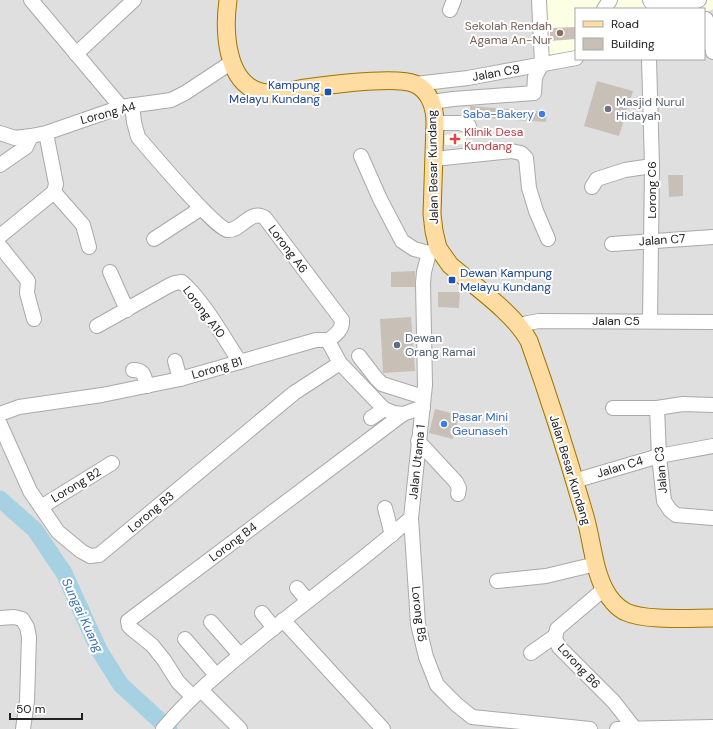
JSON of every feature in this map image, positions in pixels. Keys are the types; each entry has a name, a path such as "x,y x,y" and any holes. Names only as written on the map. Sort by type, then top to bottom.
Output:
{"main road":[{"path":"228,0 226,30 232,62 243,82 255,90 273,94 347,83 394,81 415,84"},
{"name":"Jalan Besar Kundang","path":"415,84 422,89 432,102 435,111 432,214 436,240 434,251 520,325 529,341 587,521 596,564 604,589 614,603 625,611 633,614 662,617 713,618"}],"street":[{"path":"31,0 76,54 127,106"},
{"path":"76,54 134,0"},
{"path":"432,102 470,97 534,93 535,77 542,64 539,0"},
{"path":"650,0 651,2 667,6 686,7 699,0"},
{"path":"708,18 713,52"},
{"name":"Jalan C9","path":"415,84 468,78 575,58"},
{"name":"Lorong C6","path":"648,60 652,166 650,321"},
{"name":"Lorong A4","path":"0,133 15,138 31,136 46,133 127,106 171,100 232,62"},
{"path":"468,78 470,97"},
{"name":"Lorong A6","path":"127,106 134,122 138,138 200,209 222,228 227,230 232,229 255,215 261,215 265,218 342,320 341,329 328,341"},
{"path":"435,123 460,123 469,126"},
{"path":"0,236 54,192 56,184 46,133"},
{"path":"0,165 26,147 31,136"},
{"path":"434,159 511,151 521,153 526,158 529,188 536,212 548,239"},
{"path":"361,156 380,199 402,241 414,249 434,251"},
{"path":"592,187 597,179 626,170 652,166"},
{"path":"54,192 83,225 89,247"},
{"path":"154,239 200,209"},
{"name":"Jalan C7","path":"612,244 713,237"},
{"path":"0,246 28,281 27,293 34,319"},
{"name":"Jalan Utama 1","path":"411,518 423,402 425,340 423,283 424,272 434,251"},
{"path":"110,272 127,310"},
{"name":"Lorong A10","path":"97,326 170,285 182,282 201,303 240,362"},
{"name":"Jalan C5","path":"520,325 539,321 713,322"},
{"name":"Lorong B1","path":"0,414 19,407 102,395 180,379 316,340 328,341"},
{"path":"328,341 340,363 384,408 394,413 402,414"},
{"path":"359,356 382,384 423,402"},
{"path":"175,360 180,379"},
{"name":"Lorong B3","path":"0,424 30,491 58,532 81,552 90,556 99,555 294,393 340,363"},
{"path":"133,370 140,370 144,374 147,386"},
{"name":"Lorong B4","path":"197,694 178,682 152,645 129,626 128,621 402,414 423,402"},
{"path":"613,408 657,408 683,404 713,405"},
{"path":"371,418 384,408"},
{"name":"Jalan C3","path":"657,408 659,456 664,501 670,510 676,515 713,518"},
{"path":"418,441 456,482 458,494"},
{"name":"Jalan C4","path":"574,481 659,456 713,446"},
{"name":"Lorong B2","path":"41,507 112,463"},
{"path":"385,508 392,535"},
{"path":"163,729 173,717 216,675 367,556 411,518"},
{"name":"Lorong B5","path":"411,518 418,624 426,657 437,685 456,704 472,717 590,729"},
{"path":"497,581 546,576 596,564"},
{"path":"297,588 308,601"},
{"name":"Lorong B6","path":"604,589 557,629 555,636 559,647 614,702 635,729"},
{"path":"262,613 279,624 383,729"},
{"path":"0,618 14,617 22,619 27,627 29,637 27,702 23,729"},
{"path":"211,622 240,655"},
{"path":"531,653 555,636"},
{"path":"185,639 216,675"},
{"path":"197,694 240,729"},
{"path":"617,729 713,727"}],"shaded area":[{"path":"0,0 542,0 575,50 575,60 705,60 705,13 713,9 713,729 0,729"},
{"name":"Sekolah Rendah Agama An-Nur","path":"542,0 713,0 713,9 705,13 705,8 575,8 575,52 545,55"},
{"name":"Klinik Desa Kundang","path":"465,133 466,144 445,145 445,135"}],"building":[{"path":"575,27 575,39 550,41 550,28"},
{"name":"Masjid Nurul Hidayah","path":"597,81 633,91 619,136 584,126"},
{"path":"470,106 547,112 546,122 470,117"},
{"path":"668,175 683,175 683,196 669,197"},
{"path":"415,271 415,287 391,287 391,272"},
{"path":"438,292 460,292 459,308 438,307"},
{"name":"Dewan Orang Ramai","path":"411,317 415,371 383,373 380,319"},
{"name":"Pasar Mini Geunaseh","path":"435,409 459,415 453,439 429,433"}],"waterway":[{"name":"Sungai Kuang","path":"0,499 35,530 64,573 99,650 121,685 169,729"}],"place":[{"name":"Sekolah Rendah Agama An-Nur","path":"560,33"},
{"name":"Kampung Melayu Kundang","path":"328,92"},
{"name":"Masjid Nurul Hidayah","path":"608,109"},
{"name":"Saba-Bakery","path":"542,114"},
{"name":"Klinik Desa Kundang","path":"455,139"},
{"name":"Dewan Kampung Melayu Kundang","path":"452,280"},
{"name":"Dewan Orang Ramai","path":"397,345"},
{"name":"Pasar Mini Geunaseh","path":"444,424"}]}
